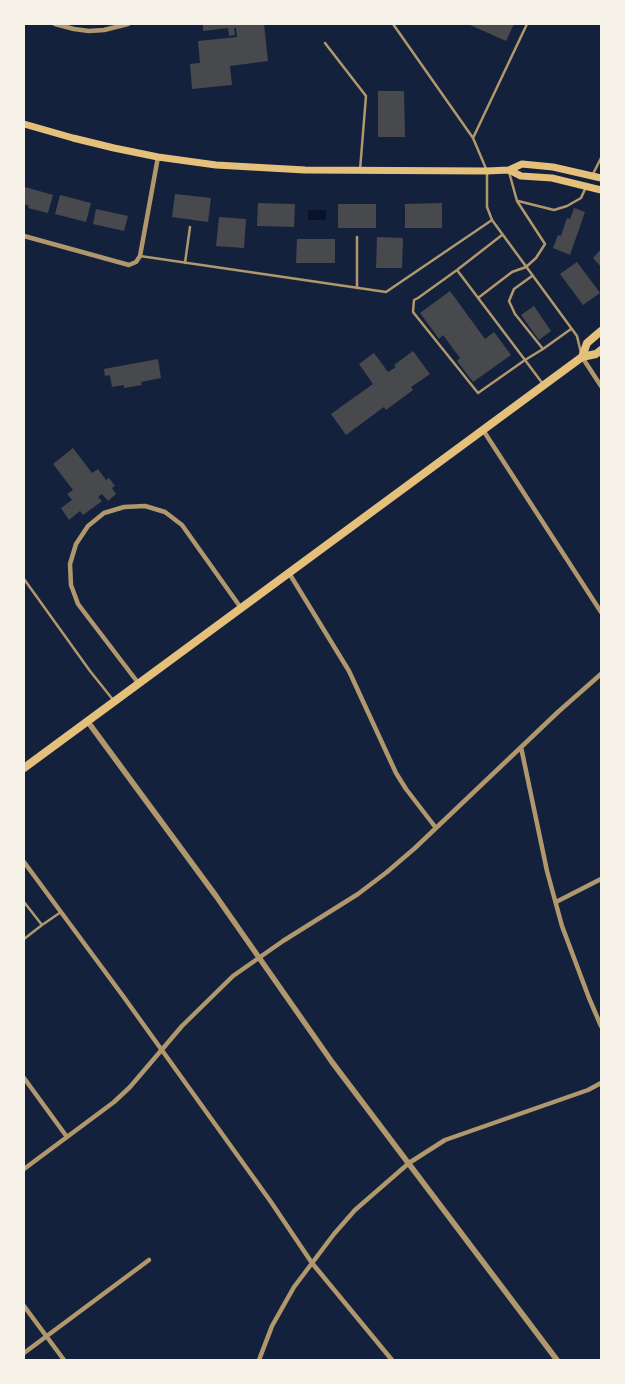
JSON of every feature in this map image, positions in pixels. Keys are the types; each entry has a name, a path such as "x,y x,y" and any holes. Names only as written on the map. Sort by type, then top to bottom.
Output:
{"main road":[{"path":"24,124 73,138 158,157 216,165 264,169 488,171 509,170 522,164 554,167 601,178"},
{"path":"509,170 521,176 552,178 587,185 601,190"},
{"path":"582,357 587,342 601,331"},
{"path":"24,768 582,357 596,354 601,350"}],"street":[{"path":"55,24 89,31 104,30 128,24"},
{"path":"24,236 130,265 136,262 140,256 158,157"},
{"path":"582,357 601,386"},
{"path":"483,430 601,612"},
{"path":"139,684 78,604 71,585 70,564 76,544 88,526 104,514 124,507 145,506 165,512 182,525 241,608"},
{"path":"289,573 349,671 396,773 406,790 436,828"},
{"path":"24,1169 114,1102 203,1004 234,976 283,941 358,894 415,848 601,674"},
{"path":"88,722 260,959 332,1062 556,1360"},
{"path":"521,747 547,871 565,935 601,1026"},
{"path":"24,862 162,1050 312,1263 392,1360"},
{"path":"556,902 601,879"},
{"path":"24,1078 67,1137"},
{"path":"258,1360 272,1326 294,1287 334,1234 355,1210 409,1163 445,1140 588,1090 601,1082"},
{"path":"24,1352 149,1260"},
{"path":"24,1306 64,1360"}],"lane":[{"path":"393,24 473,138 488,171 487,207 492,220 577,336 582,357"},
{"path":"473,138 527,24"},
{"path":"325,43 366,96 360,170"},
{"path":"592,175 601,158"},
{"path":"478,298 512,272 526,267 536,258 545,244 517,201 509,170"},
{"path":"517,201 554,210 567,206 581,198 587,185"},
{"path":"140,256 386,292 492,220"},
{"path":"185,263 190,227"},
{"path":"502,234 457,270 414,300 413,312 478,393 572,329"},
{"path":"357,237 357,288"},
{"path":"457,270 544,385"},
{"path":"532,276 514,289 509,301 515,314 543,349"},
{"path":"24,579 90,671 115,702"},
{"path":"24,902 42,925"},
{"path":"24,939 61,912"}],"water":[{"path":"308,210 326,210 326,220 308,220"}],"building":[{"path":"203,24 264,24 268,61 230,66 232,85 192,89 190,64 200,63 198,41 237,37 236,28 234,28 235,35 229,36 228,28 203,31"},
{"path":"468,24 514,24 506,41"},
{"path":"378,91 404,91 405,137 378,137"},
{"path":"25,187 53,195 48,213 28,208 29,206 24,204"},
{"path":"175,194 211,198 208,222 172,217"},
{"path":"60,195 91,203 86,222 55,214"},
{"path":"258,203 295,204 294,227 257,226"},
{"path":"442,203 442,228 405,228 405,204"},
{"path":"338,204 376,204 376,228 338,228"},
{"path":"574,208 585,212 570,255 553,248 558,235 561,236 567,218 570,219"},
{"path":"96,209 128,216 124,231 93,224"},
{"path":"219,217 246,219 244,248 216,246"},
{"path":"377,237 403,238 402,268 376,268"},
{"path":"297,239 335,239 335,263 296,263"},
{"path":"601,249 601,267 593,258"},
{"path":"577,262 600,293 583,305 560,274"},
{"path":"450,291 485,339 494,332 511,355 473,382 457,361 460,358 443,335 439,339 420,313"},
{"path":"534,306 551,331 539,340 521,315"},
{"path":"413,351 430,374 411,387 413,390 386,410 384,407 346,435 331,414 373,384 359,364 374,353 388,372 396,367 394,365"},
{"path":"158,359 161,378 141,382 142,385 124,388 124,385 112,387 110,375 105,376 104,369"},
{"path":"73,448 92,473 98,469 106,480 109,478 115,486 112,488 116,494 108,501 102,494 98,497 102,501 83,515 80,511 69,520 61,508 72,500 67,494 73,490 53,464"}]}
